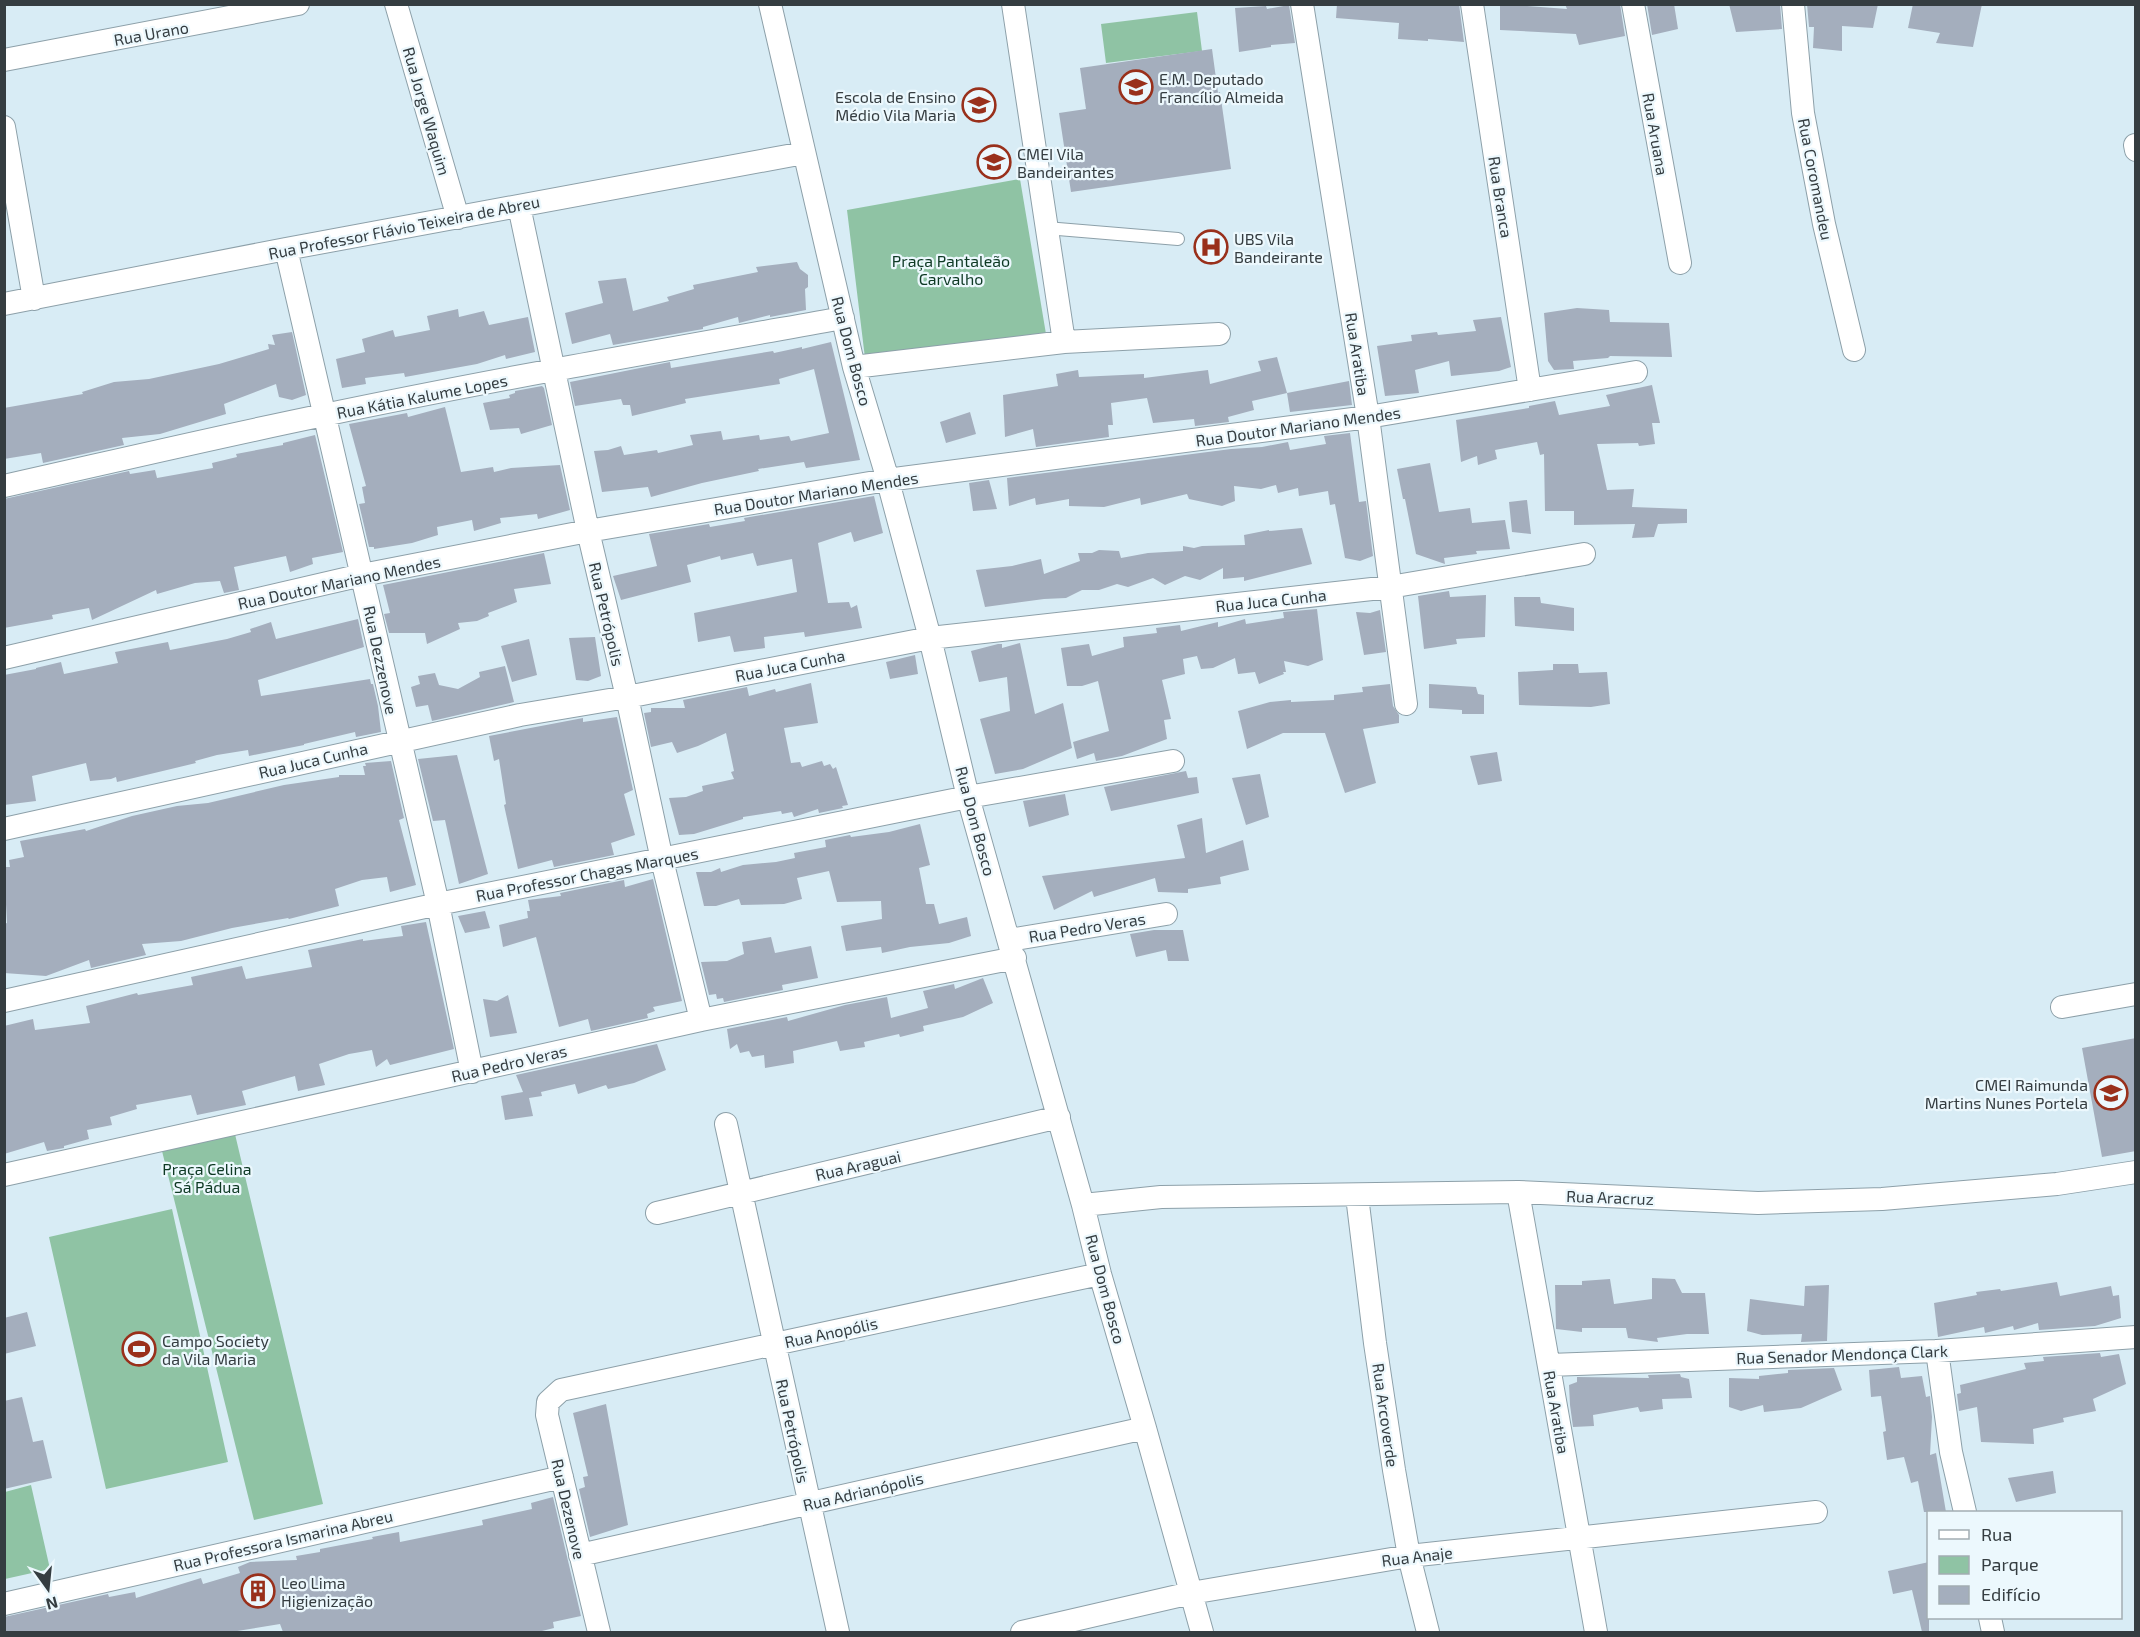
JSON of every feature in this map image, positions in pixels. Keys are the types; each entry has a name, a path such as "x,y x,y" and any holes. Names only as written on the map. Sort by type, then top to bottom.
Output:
{"street":[{"name":"Rua Urano","path":"4,60 298,4"},
{"name":"Rua Jorge Waquim","path":"396,4 458,218"},
{"name":"Rua Dom Bosco","path":"770,4 854,367 930,638 968,797 1202,1632"},
{"path":"1012,4 1064,342"},
{"name":"Rua Aratiba","path":"1302,4 1368,417 1406,704"},
{"name":"Rua Branca","path":"1472,4 1530,390"},
{"name":"Rua Aruana","path":"1633,4 1680,263"},
{"name":"Rua Coromandeu","path":"1793,4 1803,113 1824,224 1854,350"},
{"path":"4,127 34,299"},
{"name":"Rua Professor Flávio Teixeira de Abreu","path":"4,304 285,249 804,153"},
{"name":"Rua Petrópolis","path":"519,206 552,370 700,1020"},
{"name":"Rua Dezzenove","path":"285,249 362,575 398,741 438,904 472,1072"},
{"name":"Rua Kátia Kalume Lopes","path":"4,486 323,416 552,370 843,318"},
{"path":"854,367 1064,342 1219,334"},
{"name":"Rua Doutor Mariano Mendes","path":"4,658 362,575 588,531 887,480 1368,417 1636,372"},
{"name":"Rua Juca Cunha","path":"4,829 520,715 627,697 930,638 1390,587 1584,554"},
{"name":"Rua Professor Chagas Marques","path":"4,1001 438,904 968,797 1173,761"},
{"name":"Rua Pedro Veras","path":"4,1175 472,1072 1166,914"},
{"path":"2062,1007 2136,994"},
{"name":"Rua Araguai","path":"657,1213 1059,1117"},
{"name":"Rua Petrópolis","path":"726,1124 838,1632"},
{"name":"Rua Aracruz","path":"1083,1205 1161,1197 1518,1192 1758,1203 1882,1199 2057,1184 2136,1172"},
{"name":"Rua Aratiba","path":"1518,1192 1596,1632"},
{"name":"Rua Arcoverde","path":"1358,1196 1377,1355 1394,1470 1409,1556 1428,1632"},
{"name":"Rua Anopólis","path":"561,1390 1100,1274"},
{"name":"Rua Senador Mendonça Clark","path":"1549,1365 1936,1352 2136,1337"},
{"path":"1936,1352 1951,1452 1965,1511"},
{"name":"Rua Dezenove","path":"561,1390 547,1407 599,1632"},
{"name":"Rua Adrianópolis","path":"580,1555 1145,1428"},
{"name":"Rua Professora Ismarina Abreu","path":"4,1604 562,1477"},
{"name":"Rua Anaje","path":"1022,1632 1191,1593 1409,1556 1816,1512"}],"lane":[{"path":"1047,228 1178,239"}],"green space":[{"path":"1197,12 1202,51 1106,63 1101,24"},
{"name":"Praça Pantaleão Carvalho","path":"1020,179 1046,334 865,358 847,210"},
{"name":"Praça Celina Sá Pádua","path":"234,1130 323,1504 254,1520 162,1151"},
{"name":"Campo Society da Vila Maria","path":"172,1209 228,1462 106,1489 49,1237"},
{"path":"31,1485 50,1569 5,1579 5,1492"}],"building":[{"path":"1337,4 1459,4 1464,42 1398,39 1399,23 1336,18"},
{"path":"1500,4 1567,9 1565,4 1620,4 1625,36 1579,45 1576,34 1500,30"},
{"path":"1647,4 1674,4 1678,29 1652,35"},
{"path":"1729,4 1780,4 1782,29 1736,32"},
{"path":"1807,4 1878,4 1873,28 1842,26 1842,51 1813,48 1814,27 1809,27"},
{"path":"1913,4 1982,4 1973,47 1936,43 1940,33 1908,28"},
{"path":"1289,5 1295,43 1271,45 1271,47 1239,52 1235,8 1266,6 1267,9"},
{"path":"1212,49 1231,169 1071,192 1059,113 1086,109 1080,68"},
{"path":"797,262 800,269 808,275 808,287 805,289 806,310 770,317 770,315 739,323 738,317 703,327 703,329 613,345 610,334 572,344 565,313 603,303 598,281 626,278 633,311 669,301 667,297 694,289 693,285 758,272 756,267"},
{"path":"1577,308 1609,310 1610,322 1669,323 1672,357 1610,356 1573,361 1574,369 1554,370 1548,361 1544,313"},
{"path":"458,309 459,317 484,311 489,325 528,317 535,352 506,359 505,355 477,364 405,377 404,373 365,378 366,384 342,388 336,359 365,352 362,339 393,330 395,337 430,330 427,316"},
{"path":"1501,317 1511,367 1499,371 1451,376 1449,361 1415,370 1419,393 1385,396 1377,346 1412,341 1411,335 1476,331 1473,320"},
{"path":"292,332 306,395 292,400 279,397 276,384 224,404 226,414 160,434 122,438 124,445 43,463 41,453 4,459 4,408 83,394 82,392 114,382 149,379 219,364 269,349 268,344 275,345 272,335"},
{"path":"831,342 860,460 806,468 804,462 758,469 759,471 651,497 648,487 602,492 594,451 621,446 624,455 657,450 658,453 693,445 690,435 721,431 723,440 759,435 760,440 789,436 791,441 829,433 814,369 779,379 780,384 685,399 686,403 632,416 630,405 623,405 621,399 575,406 570,382 670,362 671,368 773,351 774,353 802,347 802,349"},
{"path":"1277,357 1287,393 1252,401 1254,410 1228,417 1229,422 1195,426 1194,419 1153,423 1147,398 1111,403 1113,425 1108,425 1109,437 1036,447 1033,429 1005,437 1003,395 1058,386 1056,374 1078,370 1079,377 1144,374 1144,378 1208,370 1210,384 1261,371 1258,361"},
{"path":"1349,381 1352,405 1290,412 1287,393"},
{"path":"1652,385 1660,423 1652,423 1655,444 1639,446 1638,443 1597,444 1607,490 1634,489 1632,507 1687,509 1687,523 1658,524 1654,537 1632,538 1635,524 1574,525 1574,511 1545,511 1544,454 1540,455 1537,442 1495,450 1497,459 1478,465 1477,456 1461,462 1456,420 1529,408 1529,406 1555,401 1559,415 1610,406 1606,395"},
{"path":"542,386 552,425 521,434 519,428 490,430 483,403 510,398 509,395 515,391"},
{"path":"445,407 461,472 493,467 494,472 511,468 560,465 570,510 538,519 537,514 500,518 501,523 474,531 472,520 437,527 438,535 412,543 374,549 374,547 369,547 359,504 365,503 362,487 366,486 349,424 407,413 408,417"},
{"path":"970,412 976,434 946,443 940,422"},
{"path":"1350,433 1359,502 1366,501 1373,556 1360,561 1345,558 1335,504 1330,505 1328,491 1299,496 1298,488 1278,493 1276,485 1261,489 1234,486 1235,501 1222,506 1189,499 1187,494 1141,505 1140,498 1104,507 1069,506 1069,499 1036,505 1035,498 1009,506 1007,478 1288,442 1290,450 1326,444 1324,436"},
{"path":"315,435 343,552 312,558 313,564 290,572 286,556 234,567 239,590 224,593 220,581 195,583 157,594 156,590 92,620 89,608 52,615 53,619 4,628 4,499 129,471 130,474 155,470 157,478 213,468 212,463 237,457 236,454 283,445 283,443"},
{"path":"1430,463 1439,512 1470,508 1472,523 1505,520 1510,549 1476,551 1477,554 1444,558 1445,564 1416,554 1397,469"},
{"path":"989,480 997,509 973,511 969,483"},
{"path":"874,496 883,533 854,542 851,532 818,543 828,603 849,602 851,608 857,605 862,628 805,637 804,632 764,637 765,648 734,652 730,636 698,642 694,613 797,592 792,559 757,566 753,553 721,560 720,556 687,565 691,582 621,600 613,576 657,566 649,534 709,524 710,527 745,521 744,518"},
{"path":"1527,500 1531,534 1512,532 1509,502"},
{"path":"1302,528 1312,564 1244,581 1244,577 1223,579 1223,568 1200,580 1185,576 1165,585 1153,578 1128,587 1117,584 1099,590 1082,590 1066,598 985,607 976,570 1012,566 1041,559 1044,574 1080,561 1078,553 1092,553 1099,550 1119,551 1121,558 1148,553 1183,551 1183,546 1194,548 1245,545 1244,535 1269,530"},
{"path":"544,553 551,584 514,589 517,602 488,613 489,616 477,621 458,623 460,629 427,644 425,633 389,633 384,614 390,613 383,585"},
{"path":"1449,591 1450,597 1486,595 1485,637 1456,639 1457,644 1424,649 1418,596"},
{"path":"1514,597 1540,597 1541,603 1574,608 1574,631 1515,626"},
{"path":"1317,609 1323,660 1308,666 1284,661 1286,672 1283,672 1284,674 1259,684 1255,672 1238,674 1235,658 1213,668 1201,669 1197,656 1183,659 1185,674 1162,680 1171,719 1164,720 1167,739 1122,756 1096,761 1094,753 1077,759 1073,742 1109,731 1098,681 1082,686 1067,686 1061,648 1089,644 1092,656 1124,647 1123,637 1157,633 1156,628 1180,625 1181,631 1218,622 1218,627 1245,619 1246,624 1284,618 1283,612"},
{"path":"1380,610 1386,652 1364,655 1356,612 1370,613"},
{"path":"358,619 364,647 258,680 261,696 370,679 378,706 381,732 356,737 355,732 249,756 248,750 217,755 195,761 196,763 117,782 116,777 90,781 86,763 32,776 36,801 4,805 4,675 61,662 64,674 118,663 115,652 168,642 170,650 227,639 251,632 250,629 271,622 276,639"},
{"path":"595,637 601,676 588,681 576,680 569,638"},
{"path":"529,639 537,675 512,682 501,646"},
{"path":"1020,643 1035,714 1063,703 1072,748 1023,769 995,774 980,719 1010,711 1007,677 979,682 971,651 998,644 1002,644 1002,648"},
{"path":"915,655 918,674 890,679 886,662"},
{"path":"1553,664 1578,664 1579,673 1607,672 1610,704 1591,707 1519,705 1518,672 1553,670"},
{"path":"505,666 514,702 432,721 428,705 416,707 411,687 420,684 418,676 435,673 439,685 458,689 480,677 479,672"},
{"path":"811,683 818,723 784,728 791,763 800,762 802,767 822,761 824,766 830,764 833,769 836,767 848,805 819,813 818,809 794,817 792,812 782,814 781,811 743,817 743,819 694,834 679,835 669,798 686,797 703,791 702,786 734,779 726,733 677,753 672,742 651,747 644,713 651,712 651,708 685,708 683,700 747,687 749,696"},
{"path":"1390,684 1393,706 1399,715 1399,723 1363,729 1376,783 1345,793 1325,733 1283,733 1247,749 1238,711 1270,702 1334,700 1334,695 1363,692 1362,687"},
{"path":"1429,684 1476,687 1478,694 1484,695 1484,714 1462,714 1462,710 1429,708"},
{"path":"617,717 633,790 624,794 635,835 611,843 614,855 554,867 552,860 518,869 504,805 506,804 499,759 494,761 489,736 583,718 583,722"},
{"path":"1497,752 1502,781 1478,785 1470,756"},
{"path":"457,755 488,874 459,884 445,820 433,821 418,759"},
{"path":"391,761 404,818 399,820 416,885 390,892 387,877 362,880 335,889 339,906 289,919 232,928 181,941 142,944 146,955 91,968 89,960 46,976 4,973 4,924 7,923 4,867 10,867 9,860 24,857 20,841 85,829 86,831 132,816 177,806 208,803 284,785 339,777 339,775 365,775 363,766 366,766 365,763"},
{"path":"1186,771 1188,778 1197,777 1199,793 1111,811 1104,787"},
{"path":"1260,774 1269,817 1246,825 1232,778"},
{"path":"1065,794 1069,815 1029,827 1023,801"},
{"path":"1202,818 1206,853 1243,840 1249,870 1220,877 1221,884 1188,889 1188,893 1158,892 1155,878 1094,897 1092,891 1054,910 1042,876 1185,858 1177,825"},
{"path":"920,824 930,865 919,868 926,904 934,904 939,924 967,917 971,936 949,943 910,947 882,953 881,947 846,951 841,926 882,919 881,901 837,902 829,871 797,878 802,899 784,904 741,905 739,899 716,906 704,906 696,872 711,872 720,868 721,872 743,865 795,858 794,853 826,847 825,840 850,835 851,837 889,832"},
{"path":"653,879 682,1001 653,1007 655,1011 647,1014 648,1018 591,1031 588,1019 559,1027 536,937 503,947 499,925 528,918 527,911 530,911 528,900 561,896 560,893 624,880 625,887"},
{"path":"485,911 490,928 465,933 458,916"},
{"path":"426,922 454,1049 390,1065 387,1059 376,1067 372,1050 349,1054 319,1064 325,1085 298,1091 295,1076 242,1091 246,1105 197,1115 191,1095 136,1105 137,1109 110,1117 112,1125 87,1130 89,1139 47,1151 44,1142 4,1154 4,1026 33,1019 35,1030 90,1023 86,1006 137,993 138,995 193,985 191,977 242,966 246,979 312,967 308,950 363,939 363,941 403,936 401,926"},
{"path":"1154,930 1183,930 1189,961 1168,961 1166,950 1136,957 1130,934"},
{"path":"771,937 775,953 811,946 818,978 782,985 783,990 724,1002 723,998 717,999 716,994 709,995 701,962 727,961 744,954 742,942"},
{"path":"983,978 993,1003 963,1017 923,1026 924,1031 864,1042 865,1047 840,1051 837,1041 793,1051 794,1063 765,1068 764,1055 752,1057 749,1051 740,1053 737,1044 730,1049 727,1029 787,1017 788,1021 845,1005 887,997 891,1018 928,1008 923,991 954,984 955,989"},
{"path":"508,995 517,1033 490,1037 483,999 497,1001"},
{"name":"CMEI Raimunda Martins Nunes Portela","path":"2136,1038 2136,1151 2102,1157 2082,1048"},
{"path":"657,1044 666,1070 634,1083 608,1089 606,1085 578,1094 575,1084 541,1092 542,1096 529,1098 533,1116 505,1120 501,1096 523,1092 516,1075"},
{"path":"1652,1278 1675,1279 1682,1293 1705,1293 1709,1334 1657,1338 1658,1342 1628,1338 1626,1328 1582,1328 1582,1332 1556,1329 1555,1285 1582,1285 1582,1281 1610,1279 1614,1304 1652,1299"},
{"path":"2057,1282 2060,1296 2111,1286 2113,1296 2119,1295 2121,1318 2095,1326 2039,1330 2038,1323 2014,1330 2013,1326 1985,1333 1984,1327 1938,1337 1934,1303 1977,1295 1976,1292 2000,1289 2001,1291"},
{"path":"1829,1285 1827,1341 1801,1342 1802,1334 1762,1335 1747,1331 1750,1299 1804,1306 1805,1286"},
{"path":"27,1312 36,1346 4,1354 4,1318"},
{"path":"2100,1353 2101,1357 2119,1354 2126,1384 2093,1399 2096,1411 2063,1418 2064,1422 2033,1429 2034,1444 1981,1442 1977,1407 1959,1411 1957,1394 1961,1393 1960,1385 2026,1369 2024,1363 2044,1361 2043,1357"},
{"path":"1899,1367 1901,1378 1922,1376 1926,1397 1930,1396 1932,1417 1930,1455 1936,1453 1946,1511 1924,1512 1918,1481 1911,1483 1904,1457 1887,1460 1881,1396 1871,1397 1869,1370"},
{"path":"1834,1368 1842,1390 1801,1408 1764,1412 1763,1405 1741,1411 1729,1407 1729,1378 1759,1379 1759,1376 1788,1373 1788,1370"},
{"path":"1680,1374 1681,1377 1689,1379 1692,1398 1662,1399 1663,1409 1640,1412 1638,1407 1593,1415 1594,1426 1573,1427 1569,1385 1577,1382 1577,1377 1649,1378 1648,1375"},
{"path":"22,1397 33,1442 43,1440 52,1478 4,1489 4,1401"},
{"path":"606,1404 628,1525 590,1537 579,1489 585,1487 583,1477 588,1476 573,1413"},
{"path":"2053,1471 2056,1493 2016,1502 2008,1478"},
{"path":"553,1497 581,1616 553,1622 554,1628 538,1632 283,1632 280,1624 231,1632 4,1632 4,1617 108,1594 109,1597 135,1592 136,1598 201,1578 203,1584 240,1573 238,1567 250,1562 297,1560 296,1556 373,1539 372,1537 399,1532 400,1542 483,1525 482,1520 532,1509 531,1503"},
{"path":"1927,1562 1929,1631 1922,1632 1912,1590 1893,1594 1888,1571"}],"place":[{"name":"E.M. Deputado Francílio Almeida","path":"1136,87"},
{"name":"Escola de Ensino Médio Vila Maria","path":"979,105"},
{"name":"CMEI Vila Bandeirantes","path":"994,162"},
{"name":"UBS Vila Bandeirante","path":"1211,247"},
{"name":"CMEI Raimunda Martins Nunes Portela","path":"2111,1093"},
{"name":"Campo Society da Vila Maria","path":"139,1349"},
{"name":"Leo Lima Higienização","path":"258,1591"}]}
